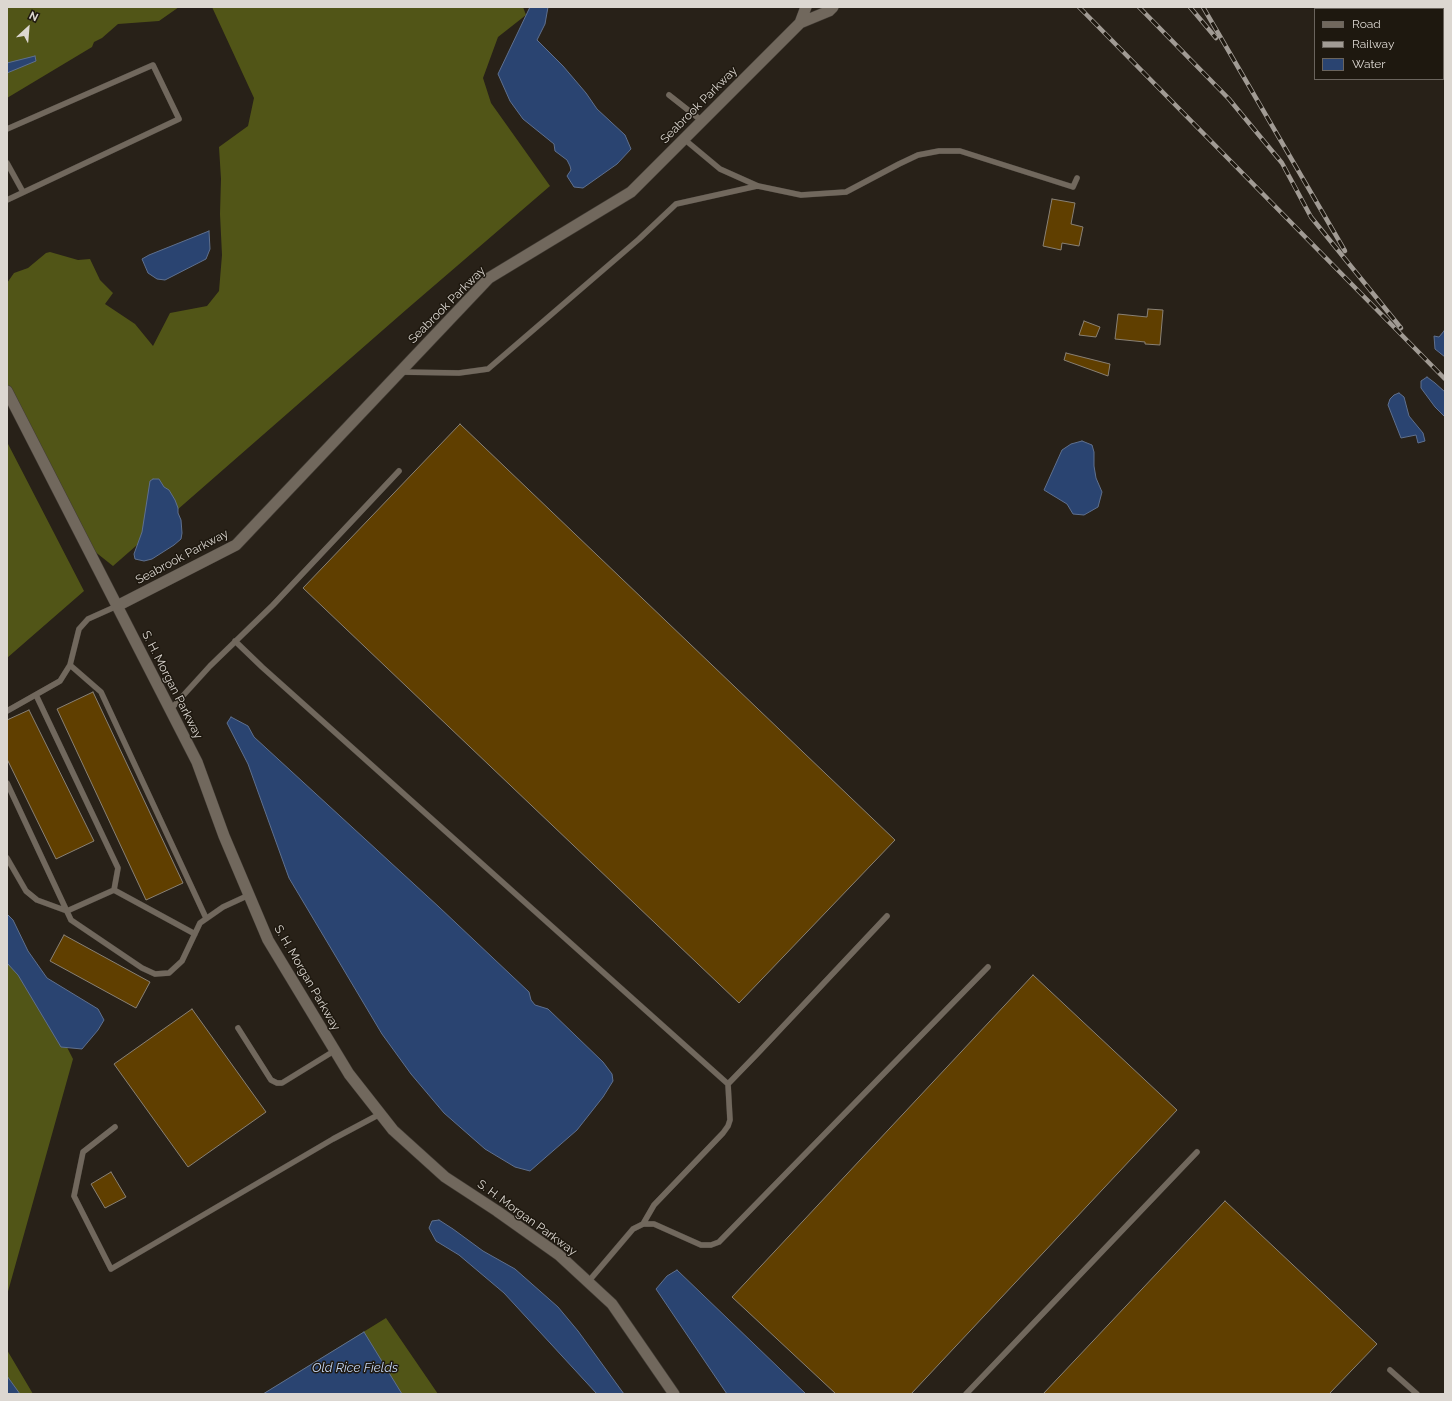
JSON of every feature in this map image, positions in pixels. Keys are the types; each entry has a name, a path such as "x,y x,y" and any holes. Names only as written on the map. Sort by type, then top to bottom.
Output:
{"street":[{"name":"Seabrook Parkway","path":"800,23 806,7"},
{"name":"Seabrook Parkway","path":"117,606 236,545 489,278 631,192 800,23 829,11 834,7"},
{"name":"S. H. Morgan Parkway","path":"7,391 197,762 224,836 268,940 348,1074 393,1130 445,1176 497,1211 559,1256 612,1304 674,1394"}],"lane":[{"path":"7,129 153,65 179,119 7,200"},
{"path":"669,95 702,121"},
{"path":"684,140 720,169 758,186 801,195 846,192 918,155 939,151 960,151 1074,187 1077,178"},
{"path":"7,162 23,192"},
{"path":"400,372 459,373 488,369 639,239 676,204 758,186"},
{"path":"170,710 210,666 273,604 399,471"},
{"path":"7,712 60,681 70,665 79,629 88,619 117,606"},
{"path":"235,641 256,662 728,1084 730,1120 728,1126 654,1206 643,1224"},
{"path":"70,665 101,692 206,918"},
{"path":"36,695 118,868 114,890"},
{"path":"7,783 71,920 142,968 155,974 169,973 182,961 200,923 224,907 249,895"},
{"path":"7,858 26,891 37,900 67,911 114,890"},
{"path":"114,890 195,934"},
{"path":"728,1084 887,916"},
{"path":"588,1282 634,1229 643,1224 654,1224 701,1245 712,1245 719,1242 988,967"},
{"path":"238,1028 271,1080 277,1083 282,1084 334,1050"},
{"path":"115,1127 83,1152 74,1196 111,1269 333,1139 380,1114"},
{"path":"966,1394 1197,1152"},
{"path":"1390,1370 1416,1394"}],"green space":[{"path":"7,7 179,7 159,21 118,24 102,38 94,42 92,47 7,98"},
{"path":"212,7 523,7 526,15 498,37 483,78 491,103 550,186 113,566 84,543 7,392 7,283 14,273 28,268 46,253 50,252 78,260 90,259 100,280 113,293 105,304 135,324 153,346 170,313 207,306 219,291 222,255 219,147 248,126 254,98"},
{"path":"7,442 84,591 7,658"},
{"path":"7,929 73,1059 7,1295"},
{"name":"Old Rice Fields","path":"386,1318 438,1394 263,1394"},
{"path":"7,1350 33,1394 7,1394"}],"water":[{"path":"530,7 548,7 545,24 537,40 563,66 586,93 597,109 625,135 631,149 617,164 583,188 574,187 567,176 571,170 570,166 567,160 555,151 554,144 523,119 510,101 498,74"},
{"path":"35,56 36,61 7,73 7,63"},
{"path":"209,231 210,249 206,259 165,280 157,279 148,273 142,259"},
{"path":"1444,331 1445,357 1435,349 1434,336 1439,337"},
{"path":"1427,377 1445,392 1445,417 1435,407 1421,388 1421,381"},
{"path":"1399,393 1404,397 1409,416 1423,433 1425,441 1418,443 1416,435 1401,438 1388,405 1390,399"},
{"path":"1082,441 1092,445 1096,478 1102,492 1098,507 1084,515 1073,514 1067,504 1044,490 1062,450 1071,444"},
{"path":"153,479 159,479 164,487 169,490 175,500 181,520 182,533 181,539 174,545 152,559 144,561 135,559 134,554 142,532 150,481"},
{"path":"231,717 248,726 254,737 529,992 531,1000 535,1005 548,1009 603,1062 612,1074 613,1081 603,1097 577,1130 530,1171 515,1167 485,1149 444,1113 411,1074 382,1034 289,878 248,764 227,723"},
{"path":"7,914 13,920 28,951 47,978 98,1009 104,1020 98,1030 82,1049 61,1047 18,975 7,963"},
{"path":"439,1220 483,1251 515,1269 558,1307 578,1331 624,1394 597,1394 504,1293 459,1255 436,1241 429,1228 432,1221"},
{"path":"677,1270 806,1394 727,1394 656,1289 667,1276"},
{"name":"Old Rice Fields","path":"364,1332 402,1394 263,1394"},
{"path":"7,1376 20,1394 7,1394"}],"building":[{"path":"1052,199 1075,203 1071,224 1083,227 1079,246 1062,243 1061,250 1043,246"},
{"path":"1148,309 1163,310 1160,345 1115,339 1118,314 1147,317"},
{"path":"1084,321 1100,327 1096,337 1079,335"},
{"path":"1066,353 1110,364 1108,376 1064,360"},
{"path":"460,424 895,840 739,1003 303,588"},
{"path":"93,692 183,883 146,900 57,709"},
{"path":"29,710 94,841 56,859 7,759 7,720"},
{"path":"64,935 150,982 136,1008 50,961"},
{"path":"1033,975 1177,1110 911,1394 836,1394 732,1297"},
{"path":"192,1009 266,1112 188,1167 114,1064"},
{"path":"111,1172 126,1197 105,1208 91,1184"},
{"path":"1225,1201 1377,1344 1329,1394 1043,1394"}],"railway":[{"path":"1079,7 1445,379"},
{"path":"1139,7 1229,99 1282,163 1311,217 1401,328"},
{"path":"1190,7 1216,38"},
{"path":"1203,7 1345,251"}]}
